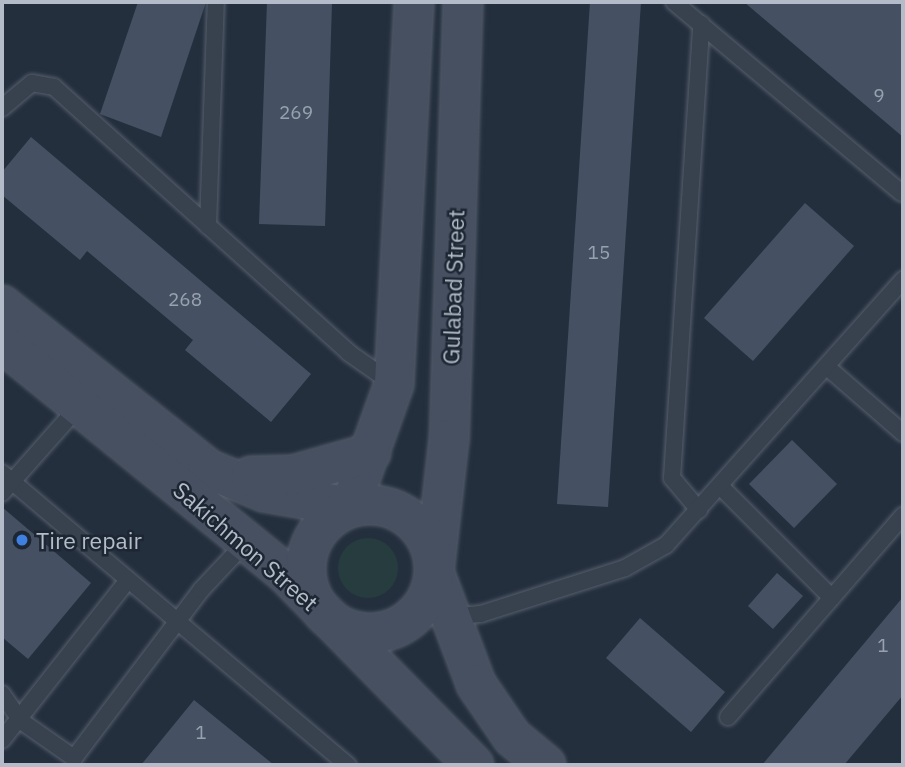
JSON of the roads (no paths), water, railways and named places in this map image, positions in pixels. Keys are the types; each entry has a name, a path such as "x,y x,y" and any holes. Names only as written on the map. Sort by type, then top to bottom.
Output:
{"main road":[{"path":"350,508 394,384 414,2"},
{"name":"Gulabad Street","path":"434,572 449,439 463,2"},
{"name":"Sakichmon Street","path":"2,305 208,469 264,492 350,508"},
{"name":"Sakichmon Street","path":"2,343 246,542 324,614 474,765"},
{"path":"208,469 279,476 371,453"},
{"path":"434,572 430,593 402,625 361,632 324,614 306,575 308,553 331,517 350,508 391,508 409,518 423,533 463,661 495,717 546,765"}],"lane":[{"path":"208,226 216,2"},
{"path":"674,2 903,193 903,211"},
{"path":"699,510 672,478 701,24"},
{"path":"5,96 32,83 54,87 349,353 394,384"},
{"path":"449,617 481,614 625,568 666,545 903,280"},
{"path":"827,367 903,433"},
{"path":"79,406 5,483 128,580 348,765"},
{"path":"720,486 832,598"},
{"path":"728,717 903,516"},
{"path":"2,694 21,721 76,763 179,623 246,542"},
{"path":"2,740 21,721 128,580"}],"place":[{"name":"Tire repair","path":"22,540"}]}
